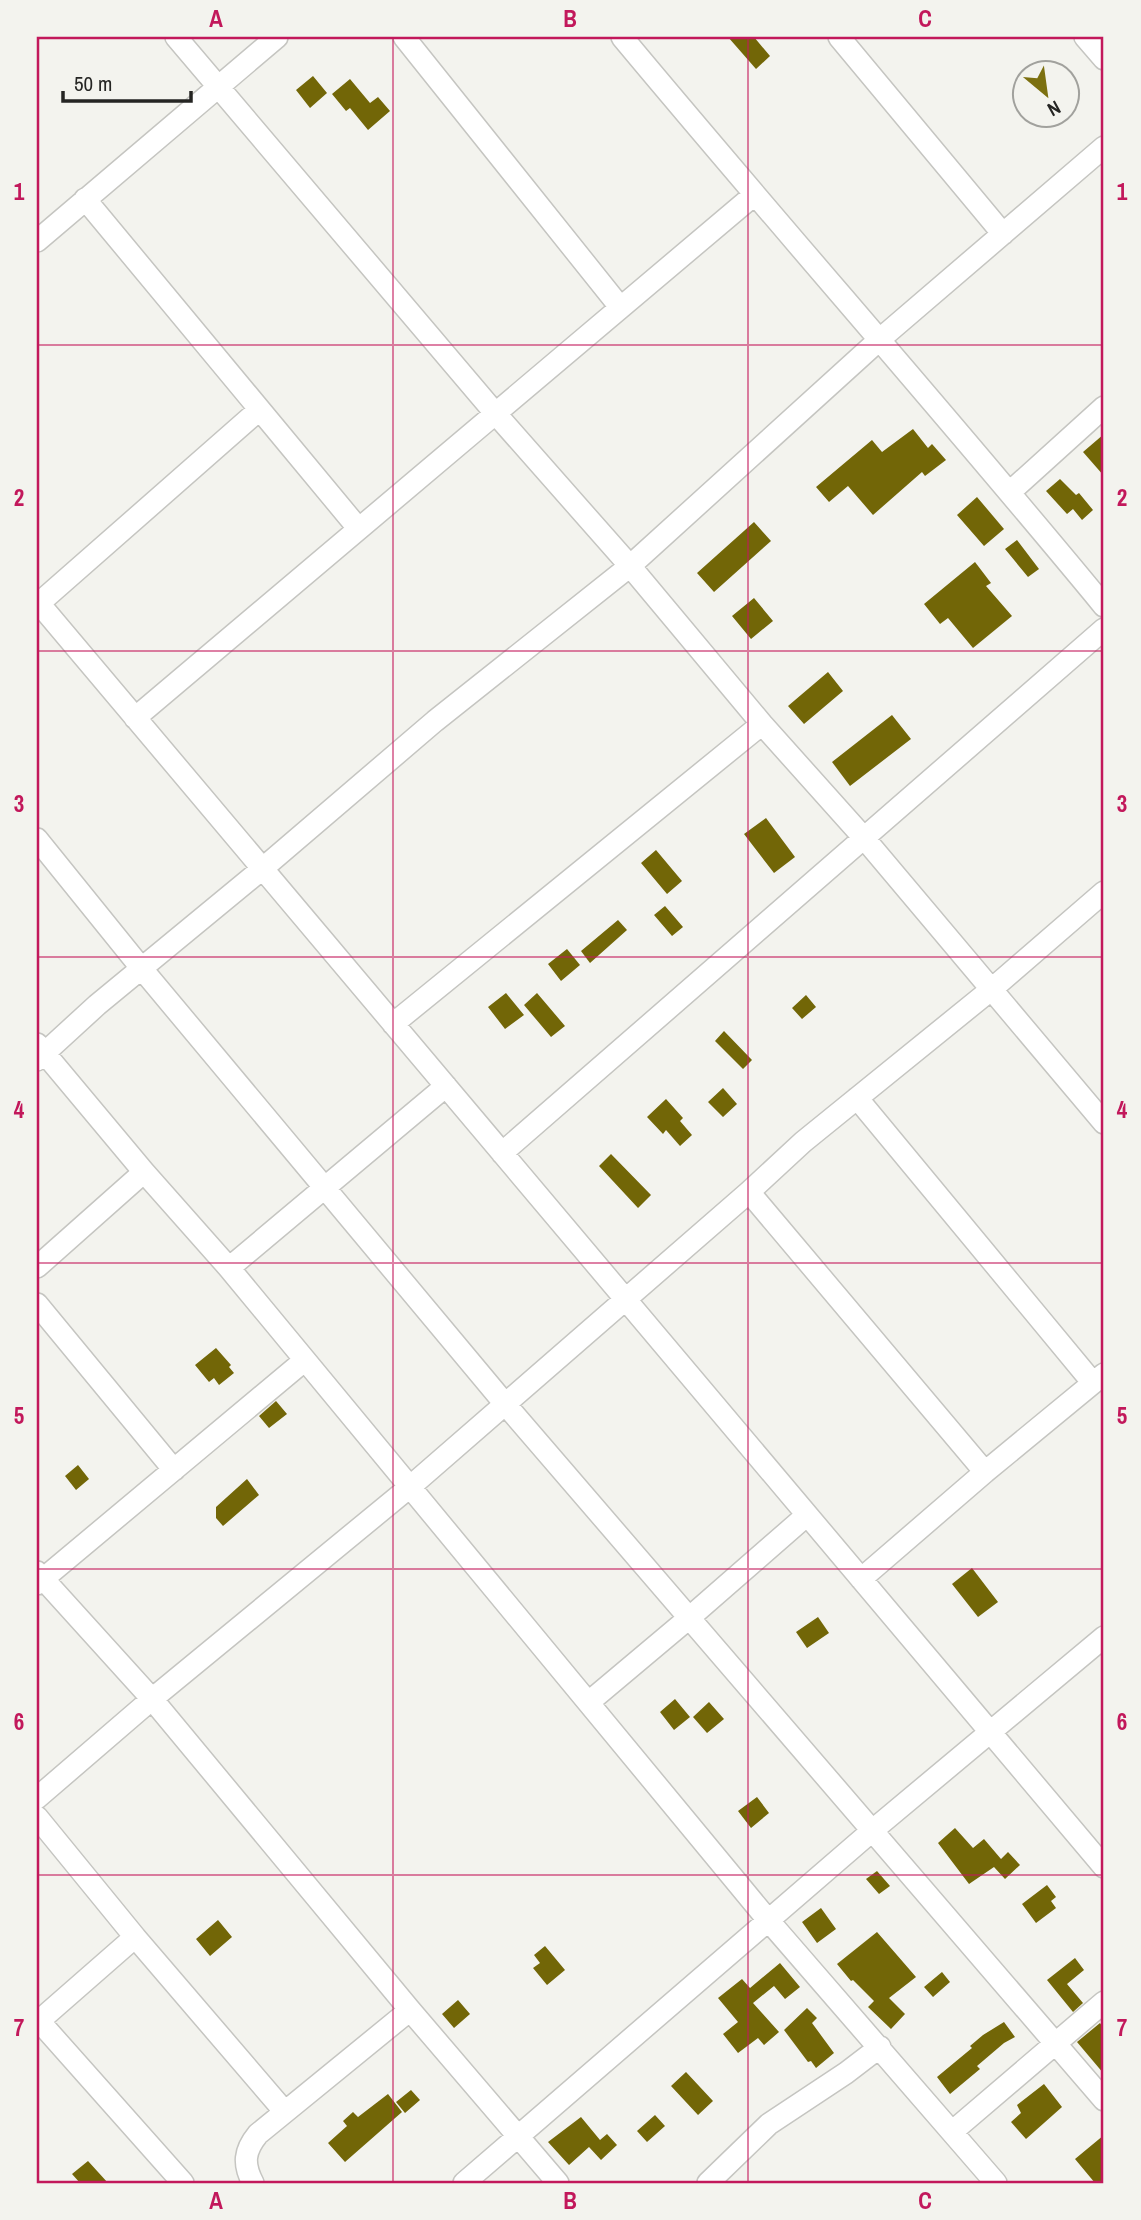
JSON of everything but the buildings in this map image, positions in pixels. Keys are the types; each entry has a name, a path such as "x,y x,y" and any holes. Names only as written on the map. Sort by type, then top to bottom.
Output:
{"street":[{"path":"176,37 495,413 630,566 762,724 993,988 1104,1123"},
{"path":"37,241 277,37"},
{"path":"404,37 620,307"},
{"path":"622,37 1104,606"},
{"path":"839,37 1003,234"},
{"path":"1085,37 1104,58"},
{"path":"996,2183 768,1920 229,1268 39,1052 262,869 435,721 630,566 879,341 1104,147"},
{"path":"135,718 754,195"},
{"path":"85,199 358,528"},
{"path":"1010,492 1104,407"},
{"path":"260,410 37,603 1104,1867"},
{"path":"502,1153 1104,629"},
{"path":"393,1024 762,724"},
{"path":"37,839 506,1405 1104,2100"},
{"path":"37,1798 506,1405 803,1142 993,988 1104,892"},
{"path":"229,1268 446,1086"},
{"path":"857,1098 1099,1379 985,1472 861,1579"},
{"path":"37,1266 144,1172"},
{"path":"749,1192 985,1472"},
{"path":"37,1304 174,1470"},
{"path":"305,1360 39,1578 152,1699 410,2010 558,2183"},
{"path":"589,1702 690,1618 807,1514"},
{"path":"464,2183 873,1829 1104,1637"},
{"path":"37,1817 135,1937 285,2112"},
{"path":"135,1937 38,2022 183,2183"},
{"path":"953,2131 1104,2001"},
{"path":"253,2183 246,2168 245,2156 250,2144 410,2010"},
{"path":"708,2183 769,2124 880,2047"}]}
